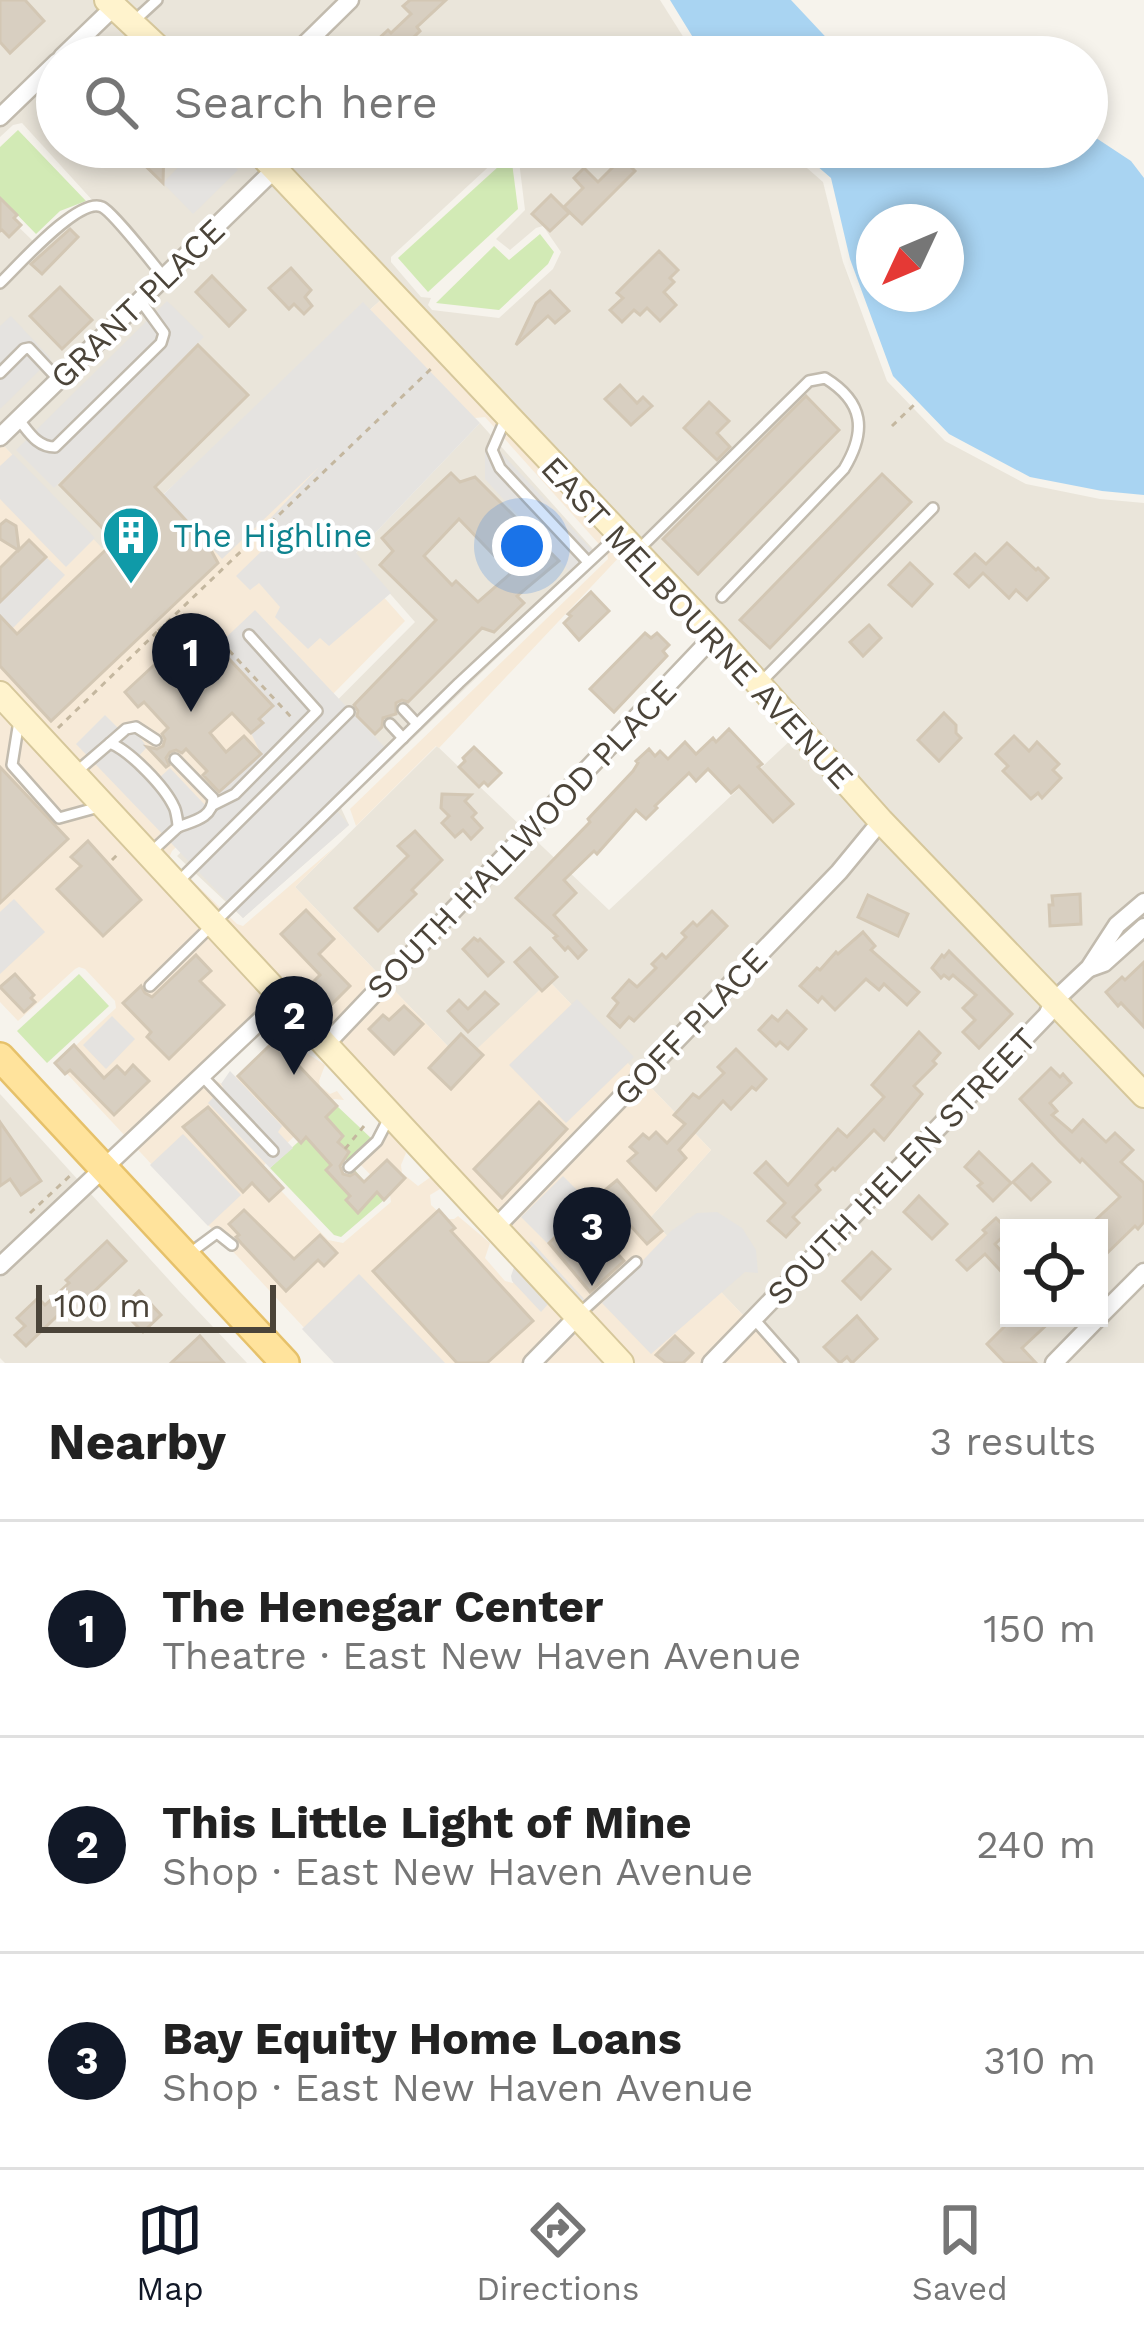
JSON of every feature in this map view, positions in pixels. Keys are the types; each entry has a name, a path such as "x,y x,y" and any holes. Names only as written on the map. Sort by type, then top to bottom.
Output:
{"main road":[{"path":"0,1057 186,1257 268,1335 285,1363"}],"street":[{"path":"313,36 350,0"},
{"path":"88,36 118,10 146,36"},
{"path":"0,117 36,83"},
{"name":"GRANT PLACE","path":"0,437 275,169"},
{"name":"EAST MELBOURNE AVENUE","path":"275,169 1144,1095"},
{"name":"SOUTH HALLWOOD PLACE","path":"327,1043 716,635"},
{"path":"0,694 620,1363"},
{"name":"GOFF PLACE","path":"496,1227 839,872 881,820"},
{"name":"SOUTH HELEN STREET","path":"711,1363 1046,1016 1054,1001 1089,968 1117,925 1144,902"},
{"name":"SOUTH HELEN STREET","path":"1089,968 1104,963 1144,927"},
{"path":"0,1266 284,998"},
{"path":"1108,1309 1144,1272"},
{"path":"532,1363 578,1316"},
{"path":"1054,1363 1090,1327"}],"lane":[{"path":"118,10 157,0"},
{"path":"0,283 67,220 92,205 107,211 164,277"},
{"path":"18,420 36,441 55,446 161,343 164,333 140,300"},
{"path":"0,373 28,348 59,380"},
{"path":"150,986 588,562 628,543 809,381 825,377 845,390 860,420 856,449 844,469 722,597"},
{"path":"507,415 492,450 500,468 588,562"},
{"path":"759,684 933,508"},
{"path":"149,854 178,827 236,794 317,711 249,635"},
{"path":"403,709 417,724"},
{"path":"177,883 349,712"},
{"path":"20,715 12,765 59,818 104,805"},
{"path":"390,724 403,738"},
{"path":"74,774 126,729 136,727 155,740"},
{"path":"110,743 123,748 144,769 175,808 178,827"},
{"path":"175,759 213,798 213,806"},
{"path":"202,1076 273,1151"},
{"path":"349,1167 377,1141 392,1114"},
{"path":"186,1257 217,1233 232,1245"},
{"path":"578,1316 636,1262"},
{"path":"754,1319 793,1363"}],"path":[{"path":"57,730 435,365"},
{"path":"892,426 917,402"},
{"path":"158,631 183,658 212,632 301,728"},
{"path":"345,1149 364,1126"},
{"path":"29,1214 73,1173"}],"shaded area":[{"path":"0,0 93,0 132,36 36,36 36,138 22,123 0,137"},
{"path":"122,0 660,0 683,36 159,36"},
{"path":"63,168 261,168 383,298 102,549 0,442 0,209 34,242 93,201"},
{"path":"178,168 238,170 193,214 163,183"},
{"path":"287,168 487,168 391,262 421,297 431,298 432,310 499,318 553,269 561,252 543,226 510,250 496,239 525,210 520,168 807,168 823,182 856,297 856,312 861,312 887,381 945,441 1026,484 1144,503 1144,1082"},
{"path":"383,298 624,552 439,748 356,826 350,809 608,559 485,417 475,418 350,559 405,621 169,858 243,926 337,845 295,887 463,1062 549,981 711,1150 650,1218 789,1363 633,1363 0,680 0,442 103,549"},
{"path":"167,301 204,337 54,488 16,450"},
{"path":"363,302 480,423 356,553 391,593 329,646 320,638 308,649 275,617 280,607 259,583 250,590 236,576 275,538 264,525 319,467 222,559 163,495"},
{"path":"11,316 51,359 0,409 0,326"},
{"path":"480,423 601,558 341,808 349,825 243,918 177,856 415,622 355,554"},
{"path":"491,442 592,550 569,571 485,479 485,453"},
{"path":"13,454 95,538 66,567 0,499 0,466"},
{"path":"46,557 65,575 12,629 0,616 0,602"},
{"path":"255,610 394,757 337,811 349,825 243,918 76,744 105,715 125,735 133,728 147,747 138,757 159,778 170,768 206,806 261,754 251,733 272,706 217,646"},
{"path":"0,708 280,1012 211,1078 229,1082 273,1045 272,1033 287,1050 299,1048 325,1065 320,1086 330,1094 337,1091 344,1100 334,1099 266,1163 265,1174 328,1240 343,1243 391,1202 390,1195 360,1164 389,1126 406,1153 402,1173 418,1186 432,1176 445,1186 430,1195 431,1205 446,1219 458,1216 490,1243 485,1258 505,1281 513,1283 521,1269 608,1363 337,1363 57,1063 116,1008 115,1001 79,967 18,1021 0,1002"},
{"path":"794,737 1144,1109 1144,1363 789,1363 650,1218 711,1150 549,981 464,1063 295,887 437,746 609,910"},
{"path":"14,899 45,932 0,974 0,912"},
{"path":"577,999 634,1057 566,1123 509,1065"},
{"path":"112,1016 135,1039 106,1069 83,1045"},
{"path":"230,1071 282,1126 278,1132 293,1148 270,1168 208,1103"},
{"path":"0,1094 79,1181 0,1254"},
{"path":"183,1134 241,1195 208,1226 150,1165"},
{"path":"563,1176 589,1202 547,1243 521,1217"},
{"path":"90,1193 247,1363 5,1363 0,1358 0,1277"},
{"path":"717,1212 742,1228 756,1250 758,1273 745,1272 651,1354 602,1303 671,1231 697,1213"},
{"path":"531,1241 584,1299 573,1311 557,1294 541,1312 512,1281 519,1253"},
{"path":"359,1274 445,1363 334,1363 302,1329"}],"green space":[{"path":"18,130 36,149 36,168 54,168 86,201 60,211 36,234 0,197 0,147"},
{"path":"497,168 513,168 518,209 428,292 398,258"},
{"path":"540,234 554,252 548,264 499,310 436,303 494,246 509,260"},
{"path":"79,974 109,1006 47,1063 17,1031"},
{"path":"337,1106 373,1140 351,1163 342,1160 348,1152 338,1141 310,1142 331,1165 326,1171 340,1185 354,1169 365,1182 346,1200 357,1212 377,1192 384,1200 341,1237 270,1168"}],"water":[{"path":"670,0 791,0 825,36 692,36"},
{"path":"1108,146 1131,161 1144,178 1144,495 1030,477 949,434 893,376 869,312 964,312 964,204 856,204 856,275 831,178 819,168 1108,168"}],"building":[{"path":"0,0 25,0 44,21 10,53 0,42"},
{"path":"410,0 446,0 417,27 420,31 415,36 382,36 411,14 403,6"},
{"path":"148,168 163,168 163,183"},
{"path":"584,168 598,182 612,168 635,171 582,224 564,207 583,188 574,178"},
{"path":"551,195 569,213 550,231 532,214"},
{"path":"0,198 21,225 9,237 0,231"},
{"path":"70,229 78,237 42,274 31,264"},
{"path":"659,251 678,270 664,292 676,305 660,321 647,308 640,315 634,310 622,322 610,310 623,298 617,293"},
{"path":"291,268 311,290 305,297 312,306 304,314 294,304 289,309 269,288"},
{"path":"212,276 245,310 229,326 196,292"},
{"path":"60,287 92,320 62,349 30,316"},
{"path":"550,291 569,311 555,323 548,316 516,345 536,303"},
{"path":"198,345 248,395 155,487 207,543 218,563 51,721 0,666 0,616 17,634 115,541 60,485"},
{"path":"620,385 637,403 643,397 652,406 631,425 605,399"},
{"path":"806,396 839,430 698,574 663,539"},
{"path":"709,402 729,421 717,433 730,447 717,460 684,428"},
{"path":"451,473 460,482 475,477 559,561 517,596 524,603 494,632 482,628 408,702 396,703 396,714 383,718 375,734 357,716 354,705 436,620 380,565 393,551 382,538","holes":["459,519 511,573 478,602 456,581 452,585 424,556"]},
{"path":"882,474 911,502 770,648 740,620"},
{"path":"6,520 16,526 19,550 29,540 46,557 0,602 0,568 18,550 0,539 0,525"},
{"path":"1007,543 1048,578 1027,600 1016,590 1009,598 983,573 969,587 955,574 975,554 986,564"},
{"path":"910,563 932,584 912,606 889,585"},
{"path":"591,592 609,611 579,640 564,623"},
{"path":"869,625 881,638 863,656 850,642"},
{"path":"645,633 651,638 657,633 669,645 663,651 667,656 614,712 590,689"},
{"path":"217,646 273,706 251,733 232,713 210,733 226,752 244,736 261,754 219,792 186,749 170,752 166,767 147,747 163,746 162,734 168,728 144,702 138,707 125,692 166,654 182,670"},
{"path":"944,713 961,738 939,761 918,740"},
{"path":"729,729 793,804 773,822 739,786 731,793 708,769 696,781 689,773 646,819 636,810 597,854 594,851 564,880 576,893 554,915 586,950 578,958 568,947 565,950 557,936 516,898 590,822 649,749 668,759 685,742 696,754"},
{"path":"1014,736 1029,751 1037,742 1059,764 1053,770 1061,778 1042,798 1038,793 1031,799 1003,771 1008,766 996,754"},
{"path":"474,747 501,773 488,786 484,782 479,787 459,767"},
{"path":"0,767 68,839 0,903"},
{"path":"442,794 471,795 465,801 482,828 471,839 463,830 455,837 442,823 449,816 441,808"},
{"path":"415,831 442,860 378,931 355,908 408,856 398,846"},
{"path":"88,841 141,900 103,936 57,889 81,866 71,857"},
{"path":"1080,894 1081,924 1050,926 1052,896"},
{"path":"868,895 908,914 898,936 858,917"},
{"path":"306,910 334,939 319,954 350,986 329,1007 309,986 320,975 281,934"},
{"path":"712,911 727,926 634,1021 629,1017 620,1027 608,1016 618,1003 613,998 629,980 637,987 656,968 652,964 662,954 666,958 686,937 682,933"},
{"path":"863,932 875,946 871,950 919,992 907,1005 884,984 879,990 866,979 835,1010 800,986"},
{"path":"474,938 503,962 488,976 463,949"},
{"path":"530,948 557,977 542,991 515,962"},
{"path":"949,951 1012,1014 979,1048 963,1032 975,1020 963,1008 976,995 953,975 941,978 932,968"},
{"path":"196,955 211,971 200,981 224,1005 169,1059 123,1003 141,986 152,997"},
{"path":"1144,962 1144,1027 1106,992"},
{"path":"15,974 34,995 35,1002 24,1012 0,987"},
{"path":"485,992 498,1004 468,1032 448,1011 459,1000 468,1009"},
{"path":"404,1006 423,1024 394,1054 369,1029 383,1015 389,1020"},
{"path":"787,1011 806,1029 788,1049 780,1042 776,1046 759,1030 772,1016 778,1021"},
{"path":"919,1032 940,1053 933,1061 936,1064 914,1086 922,1094 884,1140 874,1130 816,1185 820,1190 793,1217 799,1223 786,1237 768,1221 785,1203 755,1173 766,1162 788,1185 838,1129 847,1137 884,1097 872,1085"},
{"path":"461,1034 483,1055 451,1089 429,1068"},
{"path":"272,1043 337,1106 326,1117 343,1136 338,1142 349,1152 340,1166 343,1174 355,1173 364,1182 387,1160 405,1178 384,1200 377,1192 358,1213 346,1200 350,1196 326,1170 331,1165 306,1137 301,1143 238,1076"},
{"path":"74,1045 104,1078 117,1066 125,1074 133,1065 149,1081 114,1115 70,1070 65,1074 55,1063"},
{"path":"736,1049 766,1079 731,1109 723,1101 679,1150 686,1158 656,1190 628,1161 637,1153 630,1147 643,1134 649,1139 656,1132 667,1143 685,1124 674,1115 693,1094 699,1098 724,1073 718,1067"},
{"path":"1051,1068 1071,1083 1050,1103 1057,1111 1052,1115 1072,1132 1083,1120 1106,1142 1115,1133 1133,1150 1121,1162 1144,1183 1144,1222 1108,1252 1108,1219 1097,1219 1120,1197 1020,1099"},
{"path":"539,1102 567,1129 502,1198 474,1169"},
{"path":"208,1107 283,1188 269,1201 252,1183 243,1192 183,1127"},
{"path":"0,1122 41,1181 21,1195 10,1179 0,1186"},
{"path":"979,1152 1011,1183 993,1201 965,1167"},
{"path":"1032,1164 1050,1182 1031,1200 1013,1182"},
{"path":"617,1180 662,1231 647,1244 619,1213 598,1232 624,1261 590,1292 549,1243 581,1212 586,1217 610,1196 605,1190"},
{"path":"919,1196 947,1224 932,1239 904,1212"},
{"path":"244,1210 294,1259 320,1235 337,1253 324,1266 318,1260 286,1291 229,1224"},
{"path":"439,1210 455,1228 451,1231 533,1321 487,1363 457,1363 373,1271"},
{"path":"996,1218 1000,1222 1000,1239 995,1244 1000,1250 1000,1270 985,1254 967,1270 957,1260 986,1233 983,1230"},
{"path":"107,1241 126,1261 85,1300 80,1294 26,1346 15,1335 25,1326 17,1318 38,1298 45,1305"},
{"path":"872,1252 890,1269 861,1299 843,1281"},
{"path":"139,1291 161,1315 143,1332 120,1309"},
{"path":"857,1316 877,1339 852,1363 847,1357 840,1363 824,1347"},
{"path":"1004,1327 1044,1327 1022,1348 1036,1363 1005,1363 987,1344"},
{"path":"200,1336 224,1363 171,1363"},
{"path":"675,1336 693,1353 683,1363 666,1363 656,1355"}],"place":[{"name":"The Highline","path":"131,586"},
{"name":"The Henegar Center","path":"191,712"},
{"name":"This Little Light of Mine","path":"294,1075"},
{"name":"Bay Equity Home Loans","path":"592,1286"}]}
